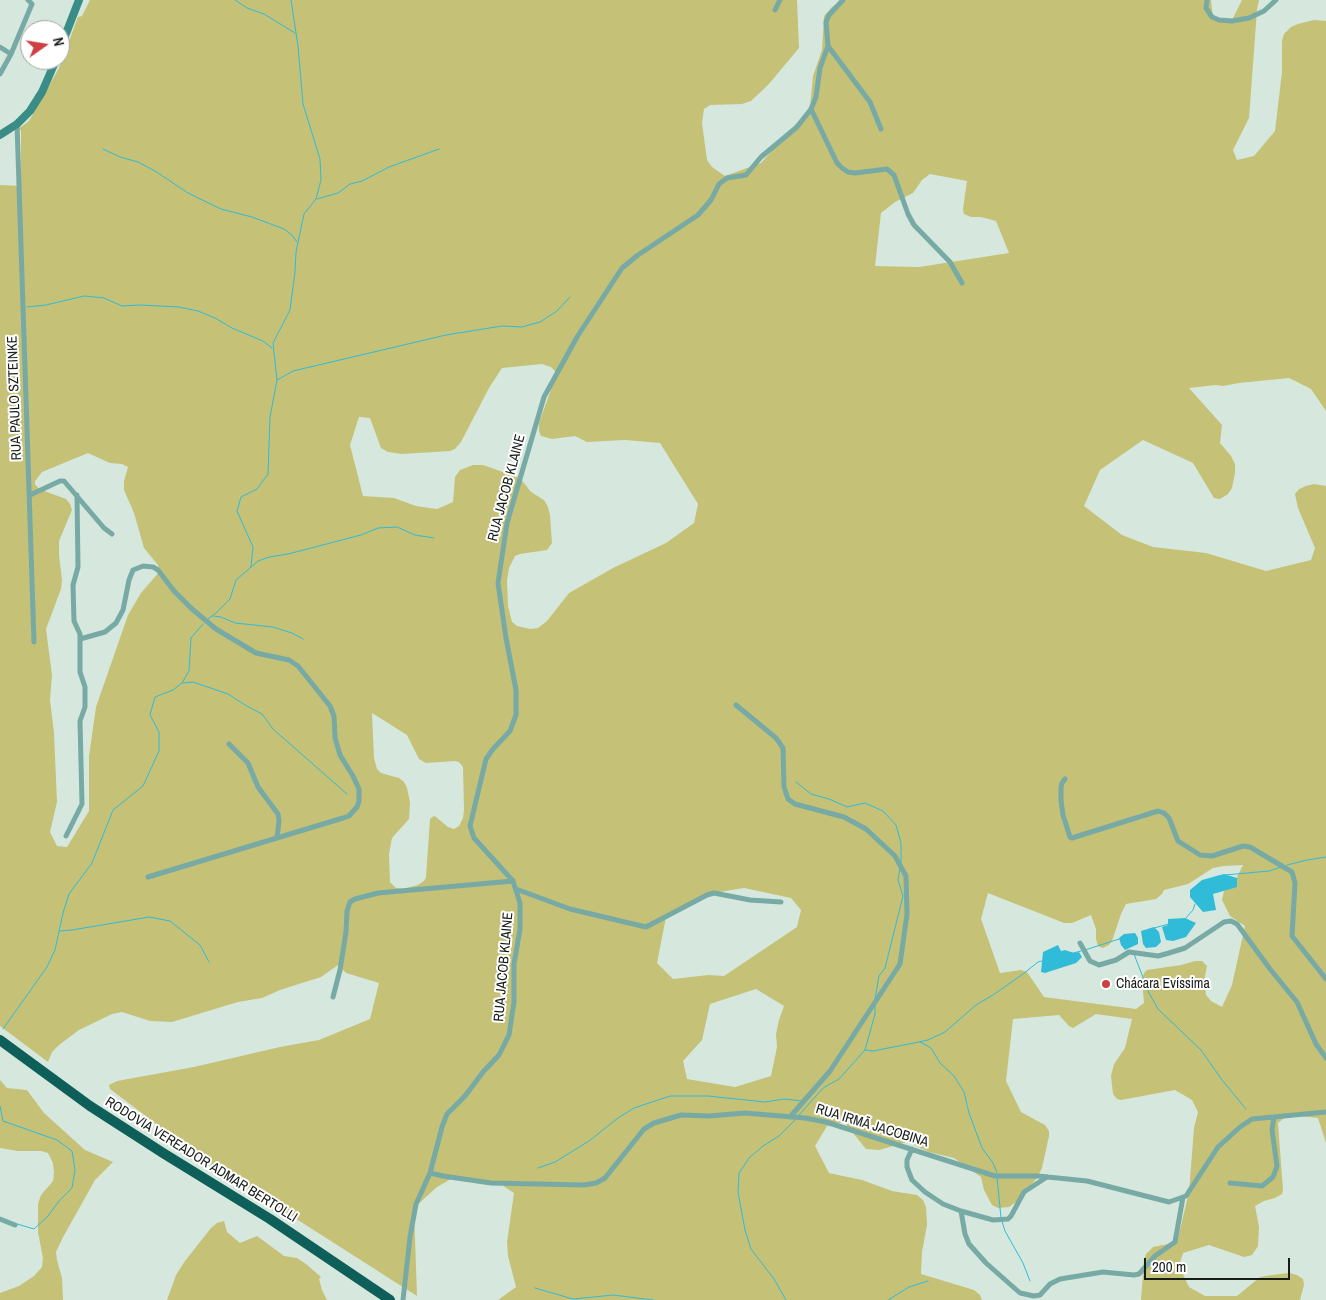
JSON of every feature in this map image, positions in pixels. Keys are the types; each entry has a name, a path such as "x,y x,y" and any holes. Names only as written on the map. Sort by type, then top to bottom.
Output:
{"highway":[{"name":"RODOVIA VEREADOR ADMAR BERTOLLI","path":"0,1040 90,1106 270,1219 390,1300"}],"street":[{"path":"0,74 11,54 32,4 28,0"},
{"path":"70,23 79,0"},
{"path":"775,10 780,0"},
{"name":"RUA JACOB KLAINE","path":"430,1173 447,1114 465,1096 499,1055 509,1035 514,1002 514,964 520,929 520,903 513,881 474,838 470,826 486,759 510,731 516,715 516,690 498,583 507,523 544,397 577,337 622,268 638,255 698,215 711,200 719,184 726,178 746,175 761,157 797,127 811,108 816,96 820,68 828,46 826,22 828,15 843,0"},
{"path":"1207,0 1206,8 1212,17 1219,20 1232,21 1249,18 1264,11 1276,0"},
{"path":"828,46 870,102 881,129"},
{"path":"0,47 11,54"},
{"path":"0,135 24,118 37,100 51,70"},
{"path":"811,108 837,163 842,168 848,172 855,173 887,169 894,175 908,214 914,224 950,262 962,283"},
{"name":"RUA PAULO SZTEINKE","path":"17,124 34,642"},
{"path":"30,495 62,481 66,482 104,528 112,534"},
{"path":"66,836 82,804 80,722 85,707 85,688 80,672 80,634 74,621 73,585 78,567 77,495"},
{"path":"80,639 105,632 116,623 123,610 130,576 138,567 148,565 158,570 174,591 192,609 223,634 256,653 289,660 298,666 332,711 338,750 359,789 359,801 354,812 343,818 148,877"},
{"path":"736,704 776,738 784,748 784,787 788,799 795,804 844,817 866,830 895,856 906,876 907,914 900,964 830,1071 790,1117"},
{"path":"229,744 248,763 258,787 278,814 277,838"},
{"path":"1065,779 1060,788 1061,800 1063,815 1072,838 1158,811 1170,818 1178,841 1200,856 1212,856 1243,846 1250,847 1292,872 1295,883 1292,936 1326,979"},
{"path":"333,998 340,970 347,911 350,902 378,893 513,881"},
{"path":"516,889 570,909 646,927 714,893 750,900 781,902"},
{"path":"1080,943 1090,961 1099,965 1116,960 1129,952 1158,956 1185,948 1224,922 1231,921 1237,924 1270,969 1298,1002 1316,1044 1326,1058"},
{"path":"961,1211 965,1234 969,1244 986,1263 1020,1293 1034,1296 1040,1295 1050,1284 1060,1279 1103,1272 1139,1274 1155,1256 1175,1242 1183,1197 1186,1196 1218,1147 1240,1126 1252,1119 1326,1112"},
{"name":"RUA IRMÃ JACOBINA","path":"430,1173 491,1183 584,1185 596,1183 605,1178 644,1129 654,1123 681,1115 709,1116 746,1113 805,1118 826,1122 995,1176 1047,1177 1087,1181 1169,1202 1183,1197"},
{"path":"1230,1183 1262,1186 1273,1177 1277,1166 1272,1130 1274,1117"},
{"path":"912,1149 907,1160 907,1168 912,1180 925,1192 943,1204 993,1220 1008,1219 1024,1192 1047,1177"},
{"path":"403,1300 410,1237 416,1204 430,1173"},
{"path":"0,1219 15,1225"}],"shaded area":[{"path":"90,0 797,0 799,48 768,85 751,101 742,104 710,105 704,109 702,123 707,160 712,167 725,176 761,163 810,108 813,76 822,50 824,16 832,7 843,0 1211,0 1213,18 1232,20 1242,0 1259,0 1249,118 1233,150 1237,160 1254,156 1275,131 1282,72 1282,41 1284,34 1291,27 1298,24 1314,20 1326,21 1326,411 1311,389 1289,378 1189,388 1222,425 1220,443 1235,464 1232,488 1228,494 1220,499 1214,498 1193,463 1143,440 1100,470 1084,506 1122,535 1153,547 1206,553 1266,571 1311,560 1315,548 1298,508 1295,494 1299,489 1306,486 1314,484 1326,486 1326,1143 1318,1118 1288,1115 1278,1123 1283,1190 1282,1194 1275,1198 1255,1206 1259,1227 1258,1246 1252,1255 1244,1257 1209,1245 1183,1253 1179,1266 1189,1287 1205,1296 1237,1296 1260,1277 1289,1273 1297,1275 1303,1279 1304,1285 1300,1300 1141,1300 1146,1254 1153,1247 1168,1244 1178,1238 1189,1192 1194,1128 1198,1112 1192,1100 1175,1090 1121,1100 1117,1099 1113,1094 1111,1076 1114,1064 1125,1048 1132,1019 1096,1014 1073,1028 1059,1015 1013,1019 1006,1081 1021,1112 1045,1125 1049,1131 1049,1136 1042,1168 1037,1178 1016,1202 1009,1207 998,1208 992,1205 984,1190 981,1177 954,1158 929,1152 907,1142 879,1150 866,1149 844,1122 827,1126 815,1146 829,1173 862,1180 892,1191 917,1195 923,1200 926,1207 927,1225 922,1252 921,1274 974,1290 980,1295 982,1300 498,1300 516,1287 508,1256 507,1242 514,1193 499,1183 451,1179 437,1187 414,1208 417,1296 204,1160 110,1089 109,1085 117,1081 194,1067 319,1040 370,1019 379,983 346,973 338,965 321,977 280,990 262,998 238,1002 172,1022 150,1021 122,1012 112,1014 79,1030 59,1045 52,1052 48,1062 0,1026 0,185 21,186 21,130 14,132 29,121 58,70 70,70 70,38 78,17 82,16","holes":["930,174 967,181 964,214 996,221 1009,253 919,267 875,266 881,213 895,202 913,193 922,180","542,364 551,367 557,373 539,423 541,436 552,439 575,436 587,442 625,440 660,443 698,504 694,523 666,543 613,568 569,593 547,621 538,628 530,629 517,626 512,622 508,606 507,581 509,568 515,556 547,550 552,543 550,515 544,500 531,492 520,478 483,465 473,465 460,470 455,477 453,502 437,509 416,506 394,498 363,496 350,445 359,417 370,418 381,448 388,452 402,454 450,451 455,449 461,442 489,388 502,368","88,453 110,463 122,464 128,467 124,481 124,490 134,513 144,548 158,565 160,571 141,593 128,615 96,707 89,756 89,811 67,847 57,846 50,832 57,802 54,733 50,700 52,675 46,629 61,589 59,541 72,510 66,499 39,489 35,484 35,481 42,472","372,713 407,735 419,759 426,763 455,761 459,762 463,767 463,818 459,826 454,829 448,827 434,816 430,819 426,877 418,885 403,889 396,888 390,882 389,854 392,838 409,819 410,802 404,782 399,778 381,773 377,769 374,758","1243,865 1234,883 1224,891 1222,900 1230,916 1245,926 1232,985 1222,1007 1211,1001 1206,995 1204,981 1207,966 1202,961 1147,970 1142,979 1144,1003 1136,1009 1044,997 1027,972 1021,970 1000,973 981,919 988,893 1064,923 1072,923 1091,915 1096,929 1098,946 1103,948 1112,941 1126,904 1156,899 1164,890 1188,884 1213,868","744,888 791,898 801,910 797,927 724,976 708,975 673,979 657,963 666,917 713,893","756,989 784,1006 776,1034 777,1047 771,1076 735,1087 687,1079 683,1061 702,1040 710,1004"]},
{"path":"0,1080 7,1088 27,1090 44,1113 85,1150 113,1162 95,1180 56,1252 62,1278 63,1300 0,1300 0,1293 19,1286 34,1276 42,1267 43,1258 38,1232 38,1204 41,1195 53,1181 54,1173 53,1163 48,1153 0,1148"},
{"path":"224,1221 227,1232 240,1243 257,1236 284,1256 297,1258 306,1264 321,1277 319,1279 327,1300 167,1300 176,1275 185,1261 211,1228 217,1223"}],"water":[{"path":"1224,874 1237,878 1237,887 1213,894 1216,910 1203,912 1190,897 1190,890 1202,880"},
{"path":"1185,918 1196,923 1186,937 1173,941 1166,940 1162,927 1168,925 1168,919"},
{"path":"1154,927 1159,932 1161,942 1156,947 1146,948 1143,944 1141,931"},
{"path":"1135,933 1138,938 1138,944 1125,950 1119,938 1124,934"},
{"path":"1058,945 1061,951 1079,952 1082,957 1076,963 1045,973 1041,972 1043,952"}],"waterway":[{"path":"235,0 247,8 264,14 295,33"},
{"path":"251,567 253,547 237,511 241,497 257,489 268,474 270,417 277,380 273,343 290,310 296,252 304,214 316,199 321,180 320,159 303,104 298,46 291,0"},
{"path":"103,149 120,157 138,162 188,193 221,209 252,217 284,229 297,242"},
{"path":"317,199 338,193 350,184 362,181 389,167 439,149"},
{"path":"27,307 46,305 84,296 104,298 122,306 179,307 198,311 215,318 232,328 263,341 272,348"},
{"path":"277,380 293,371 446,335 502,326 522,327 540,322 557,311 570,297"},
{"path":"208,619 230,599 236,580 258,561 269,557 288,554 361,535 378,528 397,527 415,535 434,538"},
{"path":"213,616 235,623 273,627 303,639"},
{"path":"3,1029 47,967 55,950 69,894 92,863 113,810 143,786 159,751 159,732 150,715 155,697 173,690 182,683 189,671 191,638 203,624"},
{"path":"183,683 193,682 228,694 262,714 273,729 347,794"},
{"path":"796,782 811,794 847,807 865,803 883,811 896,825 901,843 901,862"},
{"path":"1287,865 1326,857"},
{"path":"1225,875 1269,871 1281,867"},
{"path":"875,999 879,976 885,968 903,896 898,880 900,868"},
{"path":"1211,879 1219,876"},
{"path":"1185,919 1193,910 1195,904"},
{"path":"60,931 149,917 170,921 200,945 209,962"},
{"path":"1154,928 1169,924"},
{"path":"1085,950 1119,939"},
{"path":"1073,953 1081,951"},
{"path":"1134,954 1149,993 1158,1009 1201,1050 1246,1109"},
{"path":"865,1050 873,1051 928,1040 945,1032 976,1005 1042,961"},
{"path":"799,1115 823,1088 839,1079 865,1050 875,1014 875,1005"},
{"path":"920,1042 931,1048 940,1063 954,1076 964,1092 969,1113 982,1148 993,1163 997,1173"},
{"path":"538,1168 555,1162 589,1141 634,1108 670,1096 708,1096 765,1102 784,1099 802,1101"},
{"path":"0,1106 3,1121 57,1140 72,1151 75,1170 72,1188 48,1216 34,1229 17,1224"},
{"path":"786,1300 774,1279 751,1249 745,1230 738,1192 739,1173 749,1158 779,1136 795,1120"},
{"path":"997,1177 1001,1218"},
{"path":"1002,1221 1005,1231 1023,1263 1030,1281"},
{"path":"888,1300 909,1287 928,1281"},
{"path":"535,1288 573,1299 613,1295 653,1300"}],"place":[{"name":"Chácara Evíssima","path":"1106,984"}]}
